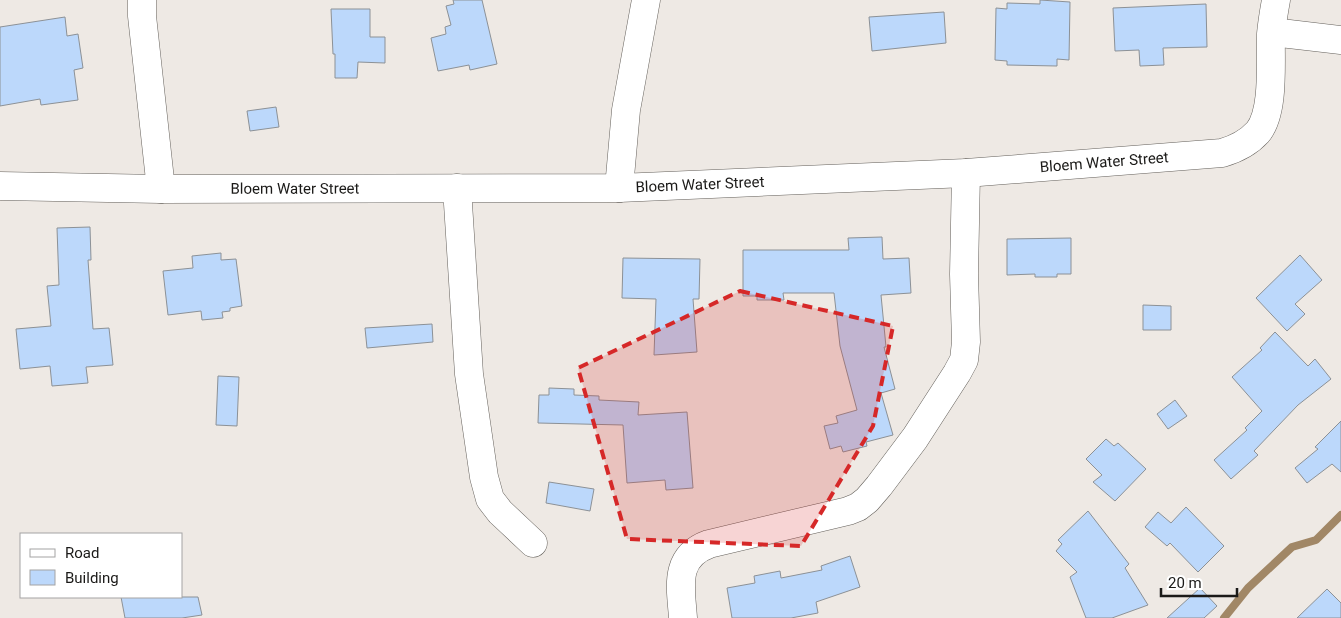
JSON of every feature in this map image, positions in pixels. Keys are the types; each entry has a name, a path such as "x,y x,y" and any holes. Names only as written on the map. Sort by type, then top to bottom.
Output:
{"street":[{"path":"142,0 142,16 160,189"},
{"path":"619,188 626,110 646,0"},
{"name":"Bloem Water Street","path":"0,186 160,189 619,188 966,173 1222,153 1246,143 1259,131 1265,116 1276,0"},
{"path":"1272,32 1341,40"},
{"path":"683,618 681,577 684,565 691,555 699,548 709,544 858,507 879,486 915,438 958,373 964,360 966,342 964,274 966,173"},
{"path":"457,188 469,374 484,477 490,499 500,512 533,543"}],"highlighted area":[{"path":"740,291 893,326 873,426 801,546 627,539 578,368"}],"building":[{"path":"453,0 482,0 497,64 470,70 469,65 438,71 431,38 446,34 445,27 451,25 446,6 454,4"},
{"path":"1040,0 1070,2 1069,60 1057,59 1057,66 1007,65 1007,61 995,60 996,8 1007,9 1007,3 1040,4"},
{"path":"1206,4 1207,47 1163,48 1164,65 1140,66 1139,50 1115,51 1113,8"},
{"path":"331,9 370,9 370,37 385,37 385,63 358,62 357,78 335,78"},
{"path":"944,12 946,43 872,51 869,17"},
{"path":"65,17 67,36 78,34 83,68 74,70 78,100 41,105 40,99 0,106 0,27"},
{"path":"276,107 279,127 250,131 247,111"},
{"path":"90,227 91,260 88,260 93,329 109,328 113,365 86,367 88,383 52,386 50,366 20,369 16,329 51,326 47,286 59,285 57,228"},
{"path":"882,237 883,259 909,258 911,293 881,295 886,347 884,347 895,389 881,393 893,435 866,442 867,446 843,452 841,446 830,449 824,426 838,423 836,416 857,410 840,346 834,293 783,293 784,300 757,300 757,296 743,296 743,250 849,250 848,238"},
{"path":"1071,238 1071,274 1057,274 1057,277 1035,277 1035,274 1007,275 1007,239"},
{"path":"221,253 221,260 236,259 242,306 230,308 230,311 222,312 223,318 202,320 201,311 168,315 163,271 193,268 192,256"},
{"path":"1300,255 1322,280 1295,304 1305,314 1287,331 1256,298"},
{"path":"623,258 700,259 699,299 693,299 697,352 654,355 656,299 622,298"},
{"path":"1143,305 1171,306 1171,330 1143,330"},
{"path":"432,324 433,342 367,348 365,328"},
{"path":"1275,332 1308,366 1315,359 1331,379 1298,405 1254,451 1258,455 1231,479 1214,460 1247,430 1245,428 1262,411 1232,377 1262,350 1260,348"},
{"path":"218,376 239,377 237,426 216,425"},
{"path":"549,388 574,389 574,395 599,396 599,400 639,402 638,415 687,412 693,488 666,490 665,480 627,483 623,425 538,423 539,395 549,395"},
{"path":"1175,400 1187,416 1168,429 1157,414"},
{"path":"1341,421 1341,472 1332,464 1307,483 1295,468 1318,449 1315,447"},
{"path":"1106,439 1114,446 1118,443 1146,469 1115,501 1093,482 1102,475 1086,459"},
{"path":"549,482 594,489 590,511 546,503"},
{"path":"1186,507 1224,546 1198,572 1170,543 1167,546 1145,527 1158,512 1171,523"},
{"path":"1088,511 1129,564 1125,568 1148,605 1112,618 1086,618 1070,577 1077,572 1056,551 1062,544 1058,540"},
{"path":"850,556 860,587 816,602 818,613 791,618 732,618 727,588 755,583 754,576 780,571 781,578 822,570 821,566"},
{"path":"1200,588 1217,606 1204,618 1167,618"},
{"path":"1327,589 1341,603 1341,618 1297,618"},
{"path":"198,597 202,615 182,618 125,618 121,598"}],"waterway":[{"path":"1224,618 1248,588 1292,547 1316,540 1341,515"}]}
